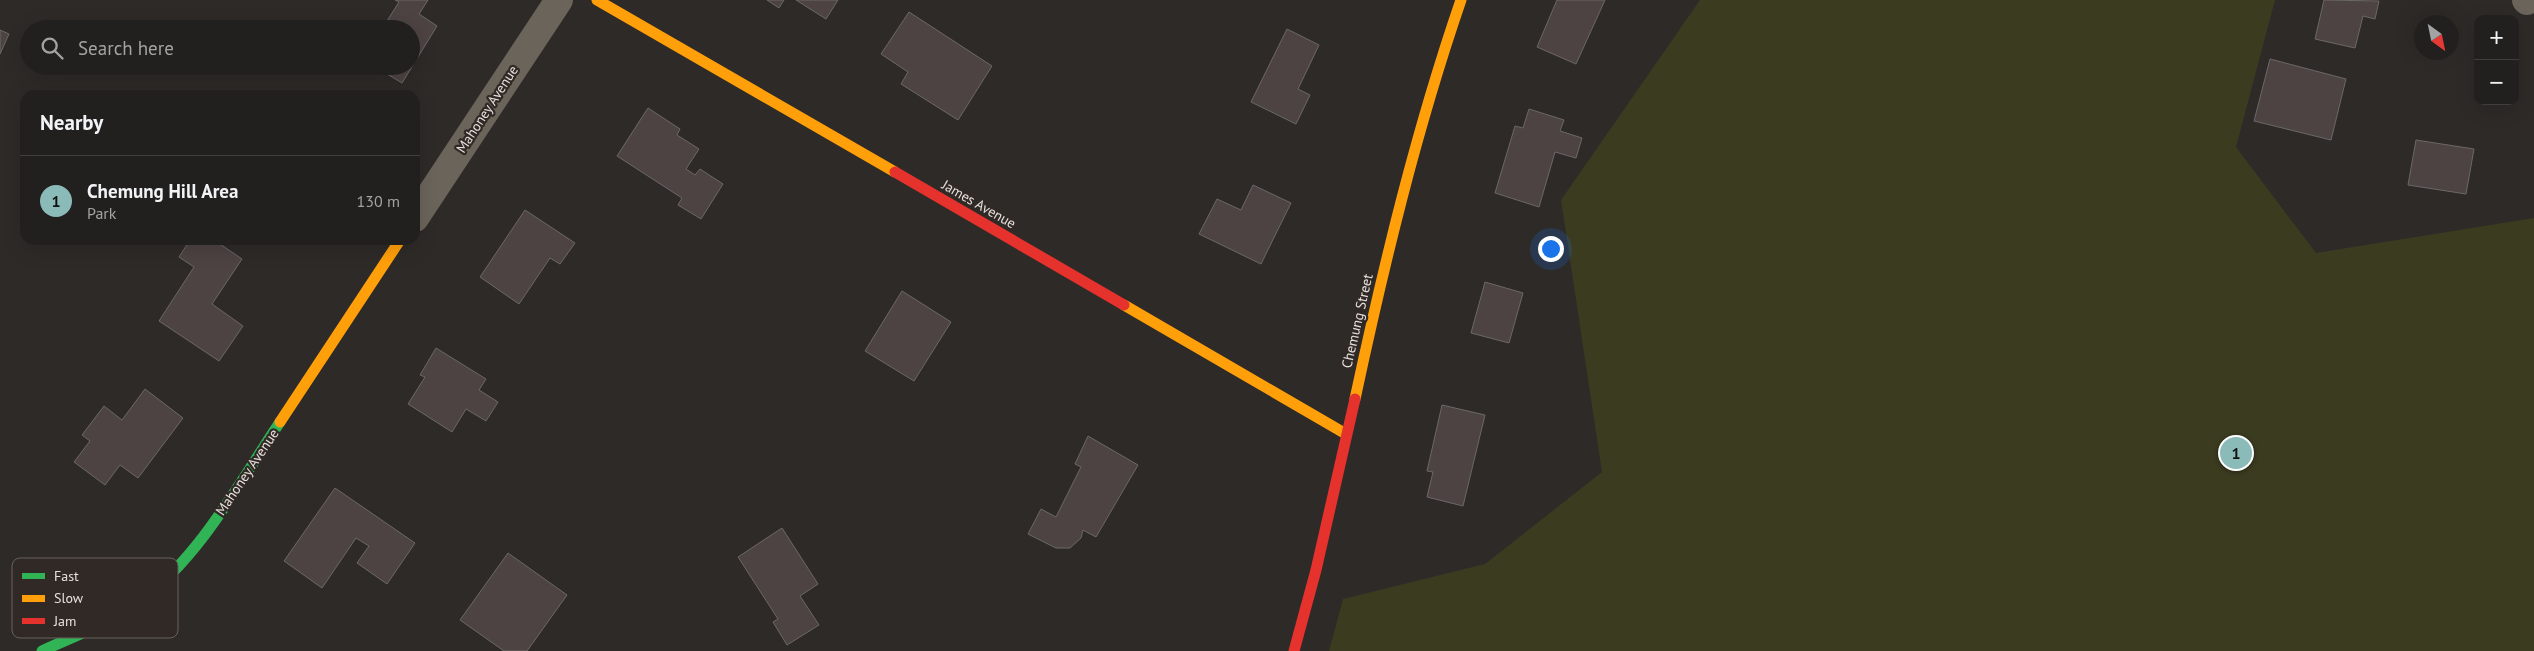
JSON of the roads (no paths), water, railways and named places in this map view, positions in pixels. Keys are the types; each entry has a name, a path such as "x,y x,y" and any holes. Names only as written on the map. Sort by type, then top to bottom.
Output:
{"street":[{"name":"Mahoney Avenue","path":"420,210 559,0"},
{"name":"James Avenue","path":"597,0 1346,434"},
{"name":"Chemung Street","path":"1294,651 1309,599 1409,166 1441,58 1461,0"},
{"name":"Mahoney Avenue","path":"178,566 216,518 397,245"},
{"name":"Mahoney Avenue","path":"42,651 69,638"}],"place":[{"name":"Chemung Hill Area","path":"2236,453"}]}
